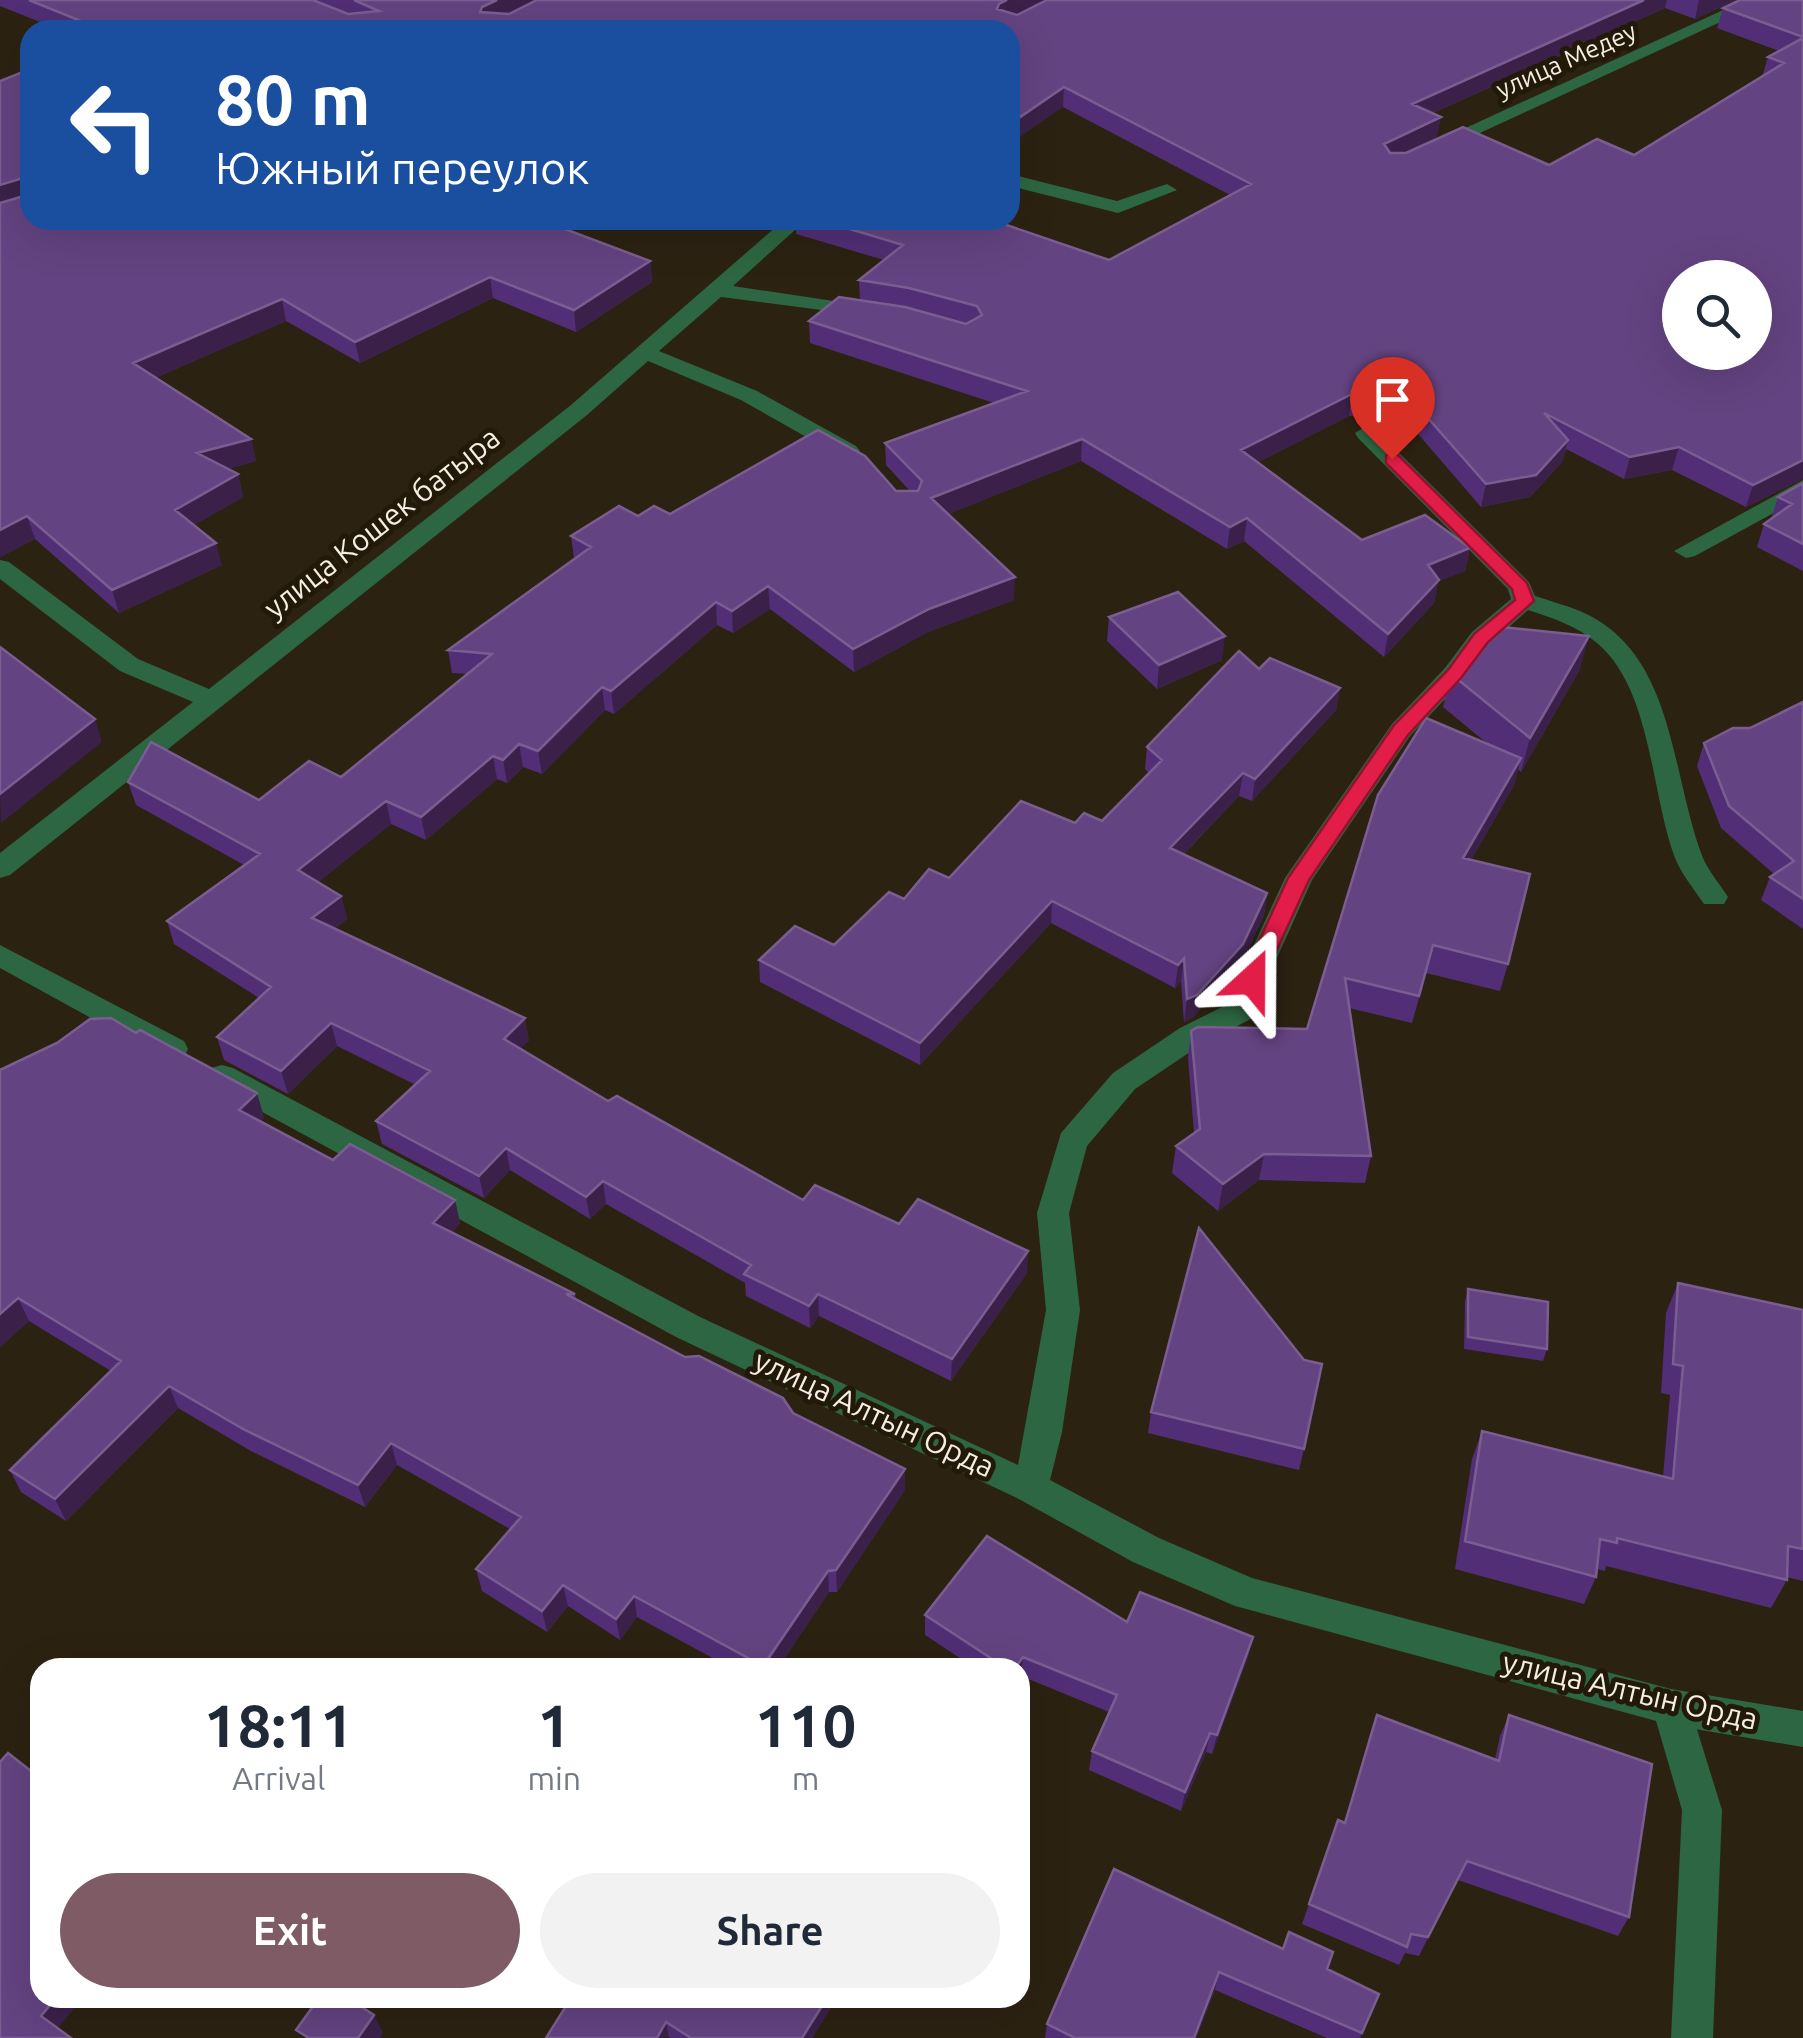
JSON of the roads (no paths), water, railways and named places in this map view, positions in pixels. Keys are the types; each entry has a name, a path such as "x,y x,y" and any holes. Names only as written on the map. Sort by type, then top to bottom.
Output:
{"street":[{"name":"улица Медеу","path":"1410,158 1759,0"},
{"path":"1020,182 1118,207 1168,190"},
{"name":"улица Кошек батыра","path":"0,868 578,410 785,230"},
{"path":"716,290 890,316"},
{"path":"644,354 706,373 808,426 863,461"},
{"path":"1366,434 1520,587 1524,601"},
{"path":"1686,551 1803,487"},
{"path":"0,567 129,665 210,699"},
{"path":"1524,601 1558,608 1598,630 1628,660 1645,688 1655,740 1690,862 1714,897"},
{"path":"1030,1486 1044,1432 1063,1310 1053,1213 1072,1142 1124,1081 1191,1036 1238,1012 1299,878 1401,730 1454,674 1481,638 1524,601"},
{"name":"улица Алтын Орда","path":"0,956 688,1327 1030,1486 1146,1550 1248,1594 1671,1706 1803,1730"},
{"path":"1671,1706 1702,1810 1692,2038"}]}
